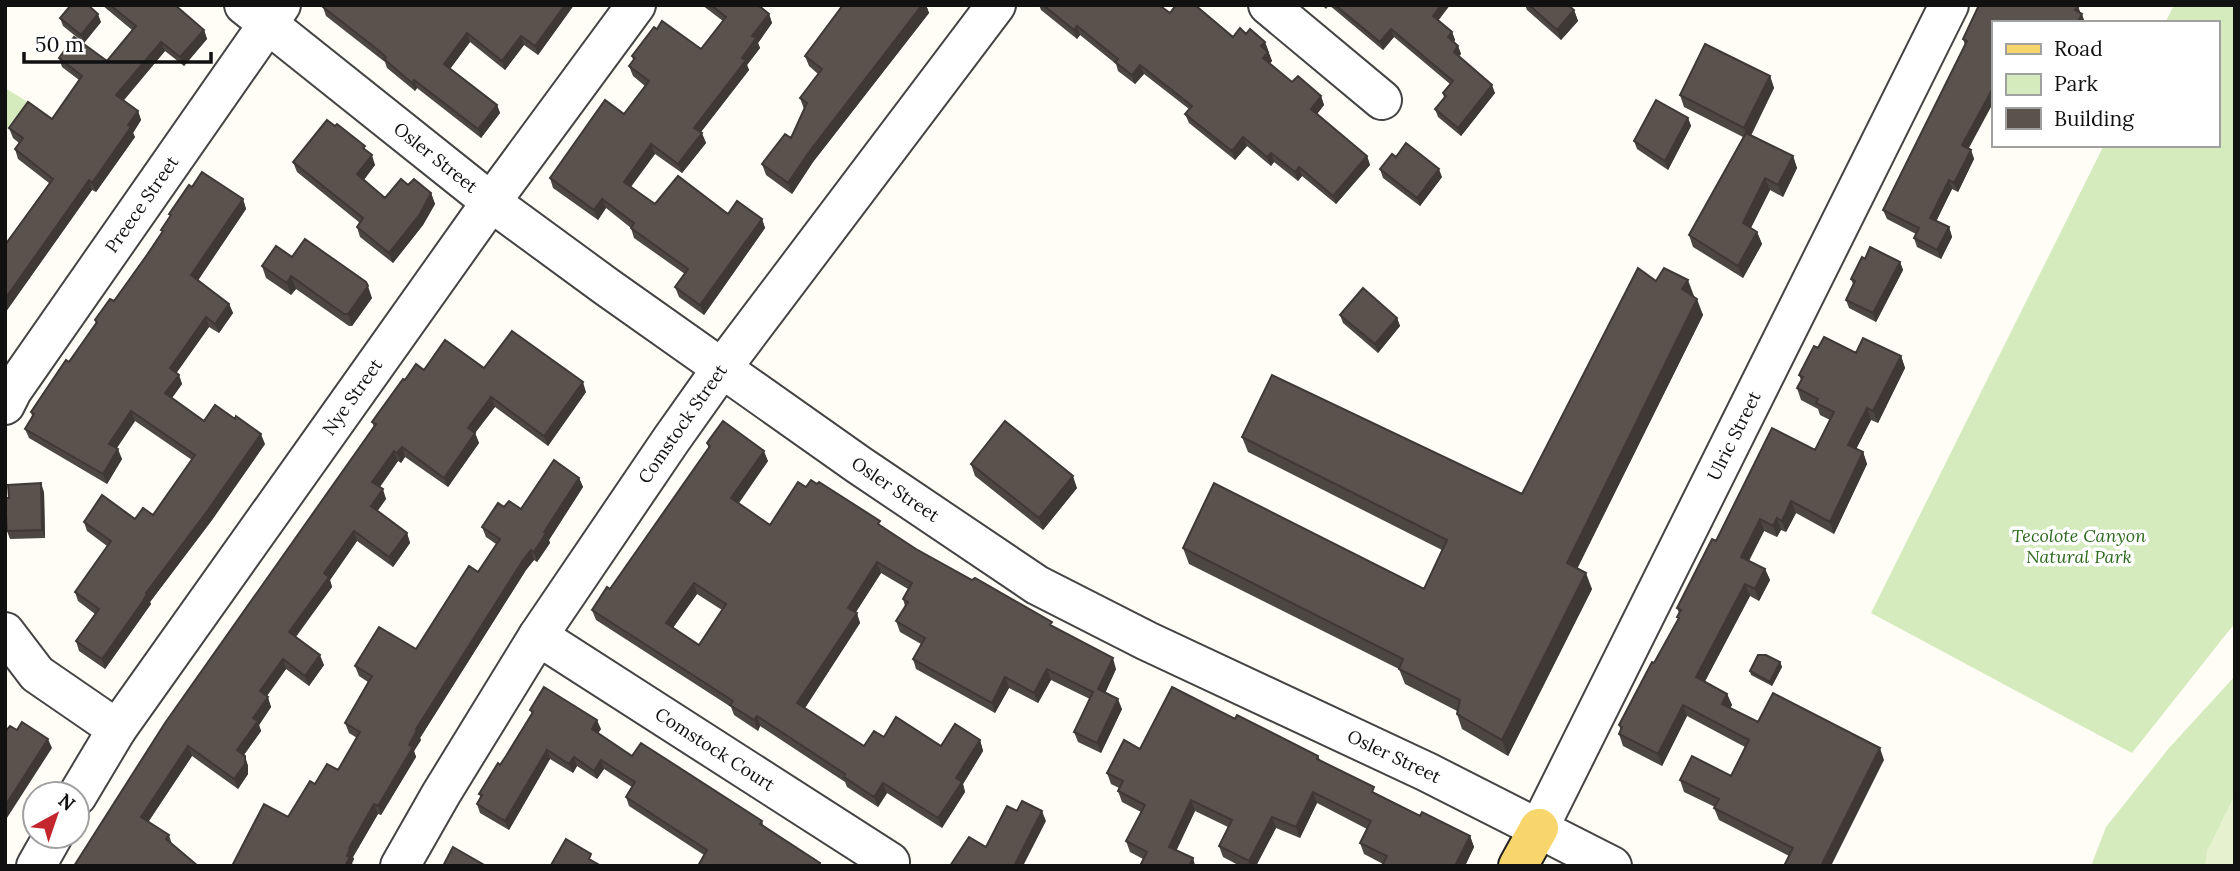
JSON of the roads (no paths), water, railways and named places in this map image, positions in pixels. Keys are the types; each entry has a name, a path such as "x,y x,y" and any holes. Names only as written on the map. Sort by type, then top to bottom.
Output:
{"main road":[{"name":"Ulric Street","path":"1518,866 1539,828"}],"street":[{"name":"Nye Street","path":"87,780 117,729 491,201 636,5"},
{"name":"Comstock Street","path":"400,866 538,636 671,439 996,5"},
{"path":"1268,5 1382,100"},
{"name":"Ulric Street","path":"1539,828 1949,5"},
{"name":"Osler Street","path":"264,12 491,201 660,325 859,465 1037,585 1147,641 1427,772 1612,866"},
{"name":"Preece Street","path":"5,405 264,12"},
{"path":"5,632 37,674 117,729"},
{"name":"Comstock Court","path":"538,636 890,862"},
{"path":"36,866 45,850"}],"park label":[{"name":"Tecolote Canyon Natural Park","path":"2079,546"}]}
